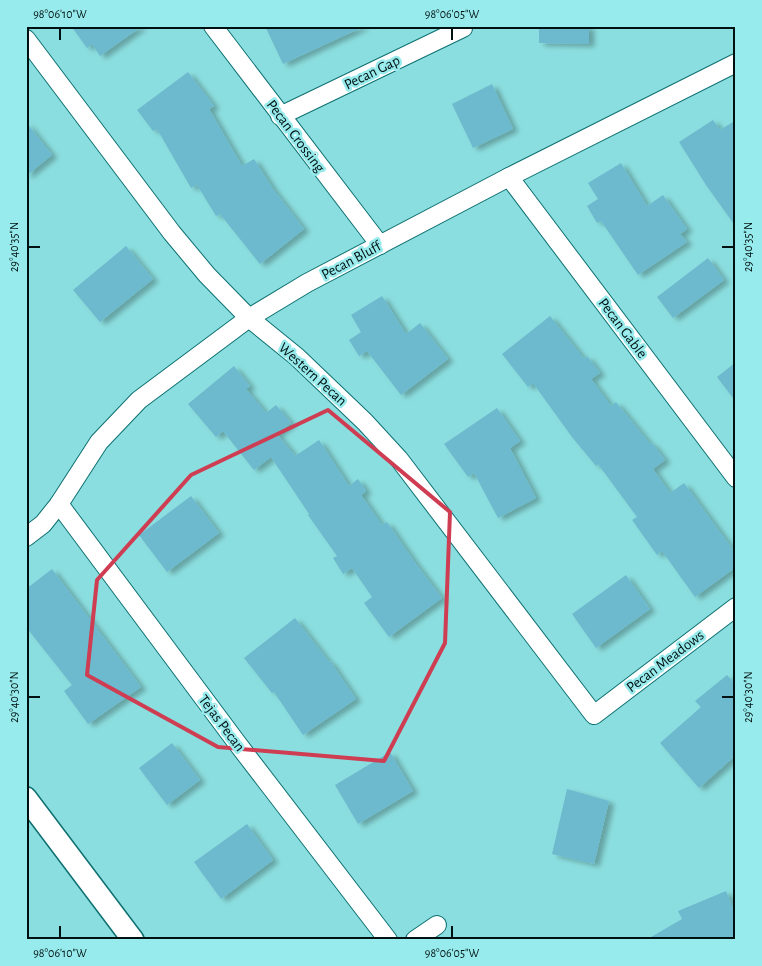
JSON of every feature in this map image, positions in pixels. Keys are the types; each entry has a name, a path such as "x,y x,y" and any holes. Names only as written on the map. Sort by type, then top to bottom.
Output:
{"street":[{"name":"Pecan Crossing","path":"213,26 380,245"},
{"name":"Pecan Gap","path":"280,116 463,27"},
{"name":"Western Pecan","path":"26,39 172,233 207,275 248,318 297,357 365,422 400,459 594,716"},
{"name":"Pecan Bluff","path":"26,537 43,524 59,504 99,442 139,400 248,318 307,283 510,177 736,63"},
{"name":"Pecan Gable","path":"510,177 736,478"},
{"name":"Tejas Pecan","path":"59,504 243,751 388,940"},
{"name":"Pecan Meadows","path":"594,716 736,608"},
{"path":"26,798 133,940"},
{"path":"415,940 437,925"}],"highlighted area":[{"path":"328,410 450,512 445,643 384,761 218,747 87,675 97,580 191,475"}],"building":[{"path":"71,26 142,26 100,56 92,44 87,48"},
{"path":"265,26 365,26 283,64"},
{"path":"539,26 589,26 589,44 539,43"},
{"path":"188,72 214,106 209,109 242,166 254,159 273,189 304,229 260,264 220,214 216,216 197,185 191,188 157,129 153,131 137,110"},
{"path":"492,84 513,129 473,148 452,104"},
{"path":"713,120 720,130 736,120 736,227 706,185 679,142"},
{"path":"26,122 52,155 26,176"},
{"path":"621,163 647,206 663,195 687,229 680,234 687,242 638,275 601,221 597,223 587,206 598,199 588,183"},
{"path":"126,246 153,279 100,322 73,290"},
{"path":"708,258 724,280 673,318 657,297"},
{"path":"382,296 406,334 420,323 448,359 401,395 367,351 359,356 349,340 361,332 351,315"},
{"path":"550,316 584,359 587,356 600,373 591,379 611,406 616,402 665,460 653,469 670,493 684,483 736,554 736,567 695,597 662,551 657,555 632,520 637,517 598,464 596,466 572,437 533,383 528,387 502,354"},
{"path":"736,362 736,402 717,377"},
{"path":"234,366 250,386 246,389 266,413 276,405 291,423 277,434 295,456 319,440 349,486 358,479 366,491 361,495 382,525 387,522 442,598 389,637 364,603 372,597 352,568 343,574 333,558 337,556 271,457 254,470 223,431 216,437 188,404"},
{"path":"497,408 520,441 510,448 536,498 498,518 474,473 468,477 444,444"},
{"path":"191,496 219,533 167,572 139,535"},
{"path":"52,569 141,687 88,724 64,691 72,685 26,627 26,589"},
{"path":"626,575 650,609 596,648 572,614"},
{"path":"295,618 330,661 356,699 303,735 274,692 272,693 244,658"},
{"path":"727,675 736,685 736,755 699,788 660,743 701,707 695,701"},
{"path":"172,743 200,780 167,805 139,768"},
{"path":"390,752 413,791 358,824 335,785"},
{"path":"567,789 609,801 594,864 552,854"},
{"path":"247,824 273,860 221,899 194,862"},
{"path":"726,891 736,915 736,940 646,940 682,919 678,911"}]}
